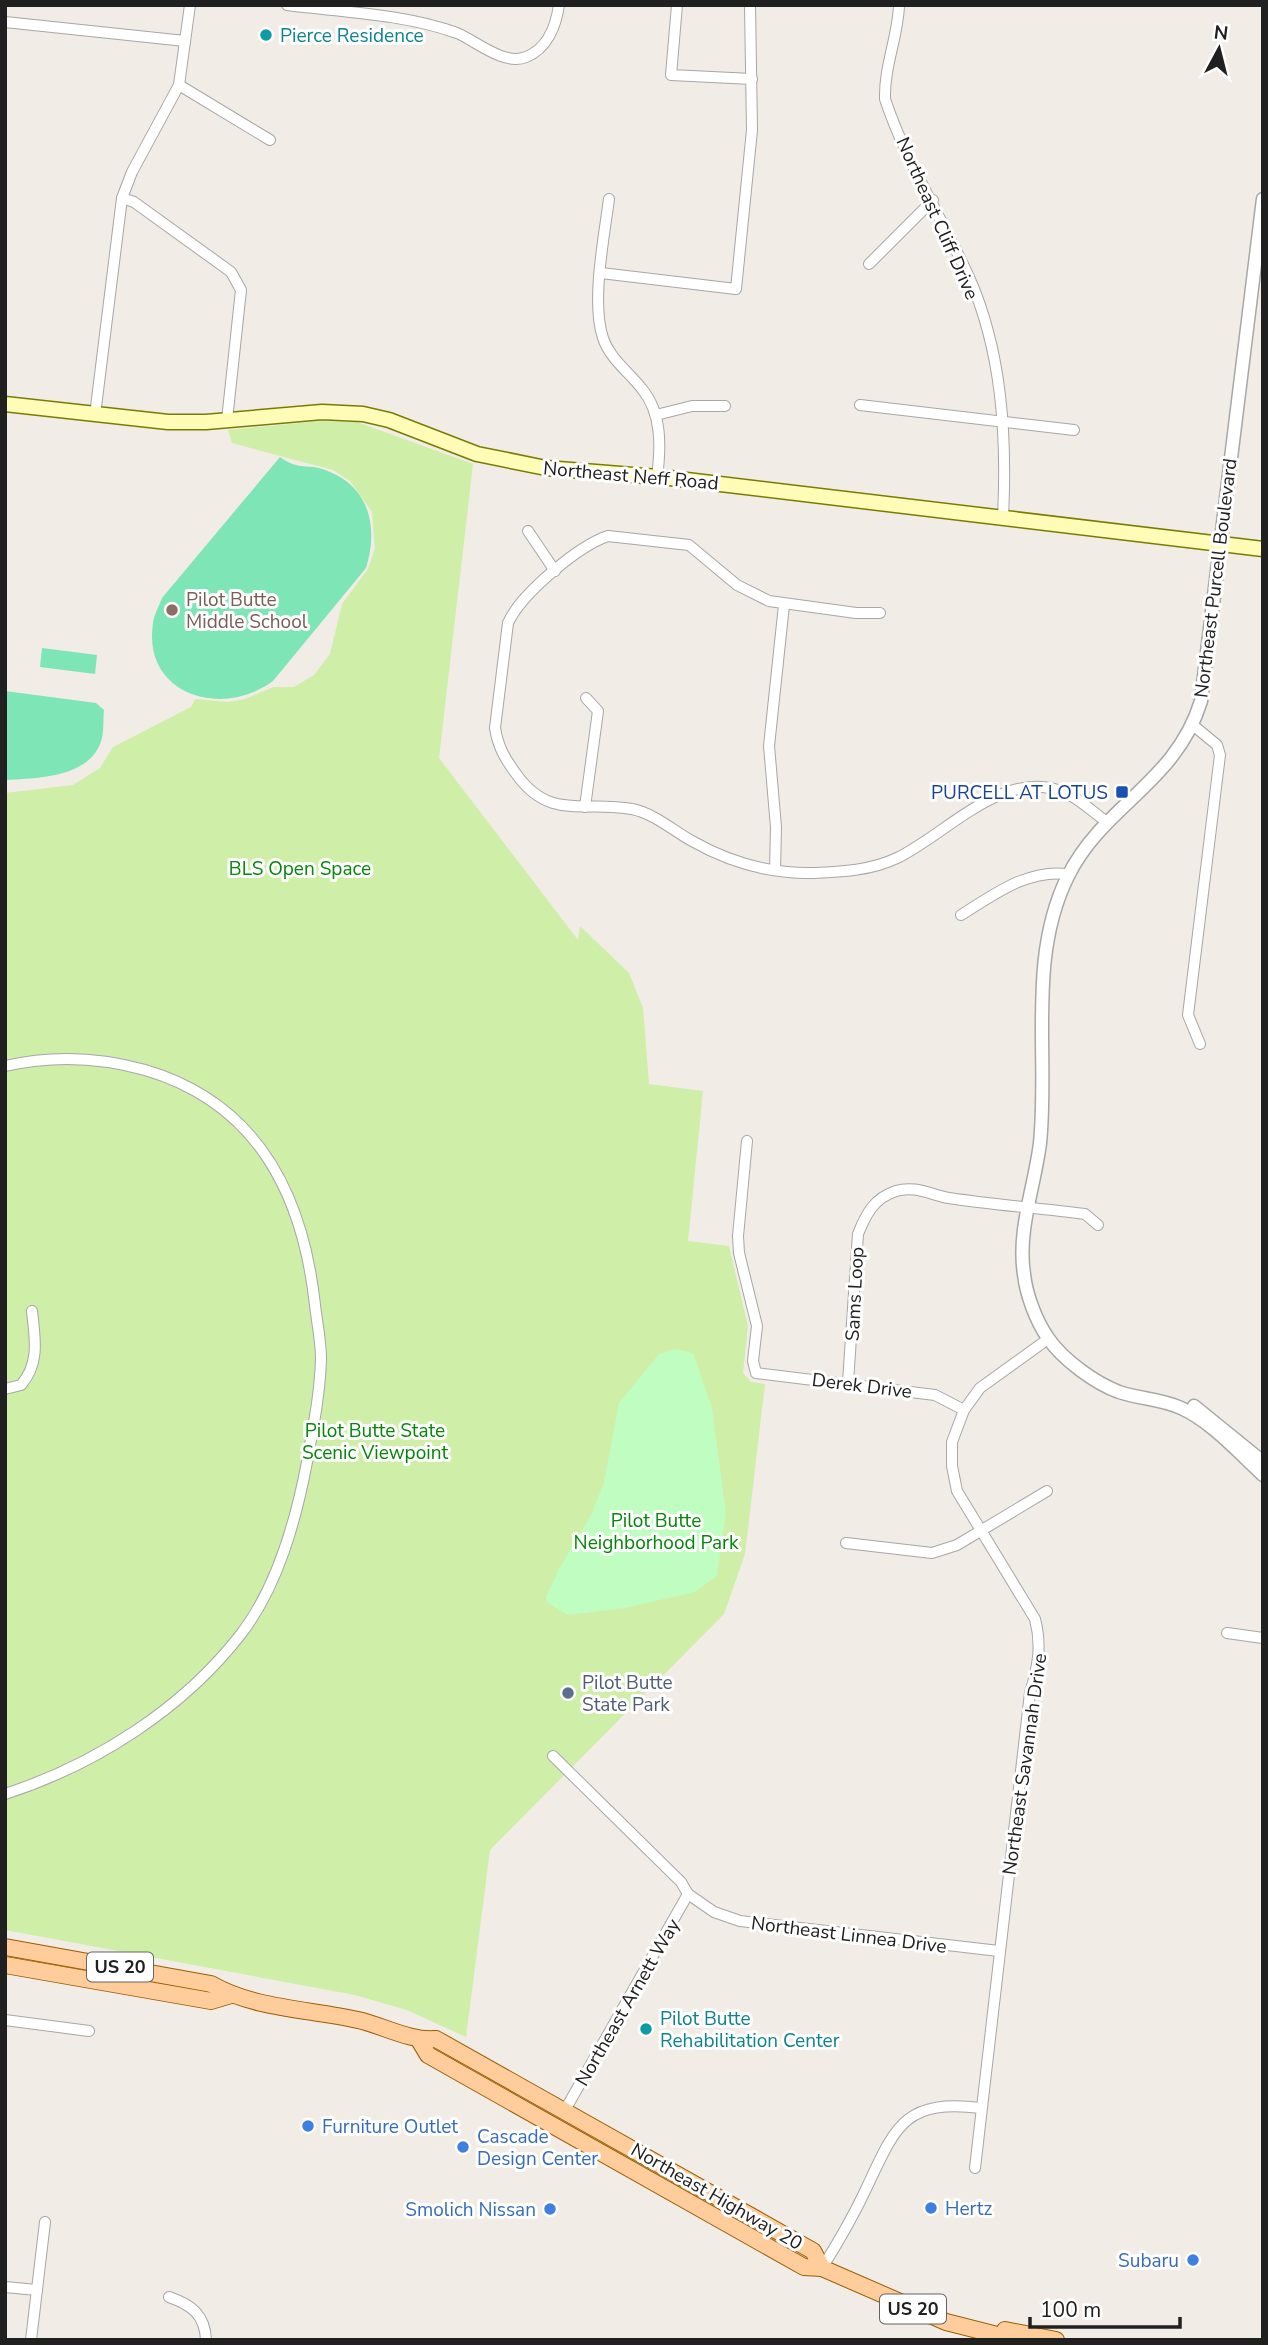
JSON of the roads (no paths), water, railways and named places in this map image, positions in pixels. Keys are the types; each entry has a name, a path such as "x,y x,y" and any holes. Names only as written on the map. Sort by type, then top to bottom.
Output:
{"main road":[{"name":"Northeast Neff Road","path":"5,404 169,422 322,412 363,414 389,420 477,454 510,462 1263,549"},
{"name":"Northeast Highway 20","path":"5,1947 211,1984 232,1995 361,2021 419,2040 436,2039 813,2251 822,2268"},
{"name":"Northeast Highway 20","path":"5,1965 211,2001 232,1995"},
{"name":"Northeast Highway 20","path":"419,2040 428,2055 804,2267 822,2268 909,2308 985,2336 996,2328 1031,2338 1056,2340"},
{"path":"985,2336 1017,2340"}],"street":[{"path":"95,415 122,198 132,172 179,85 190,5"},
{"path":"287,5 437,26 511,59 526,57 545,43 556,24 559,5"},
{"path":"677,5 671,75 752,79"},
{"path":"601,273 736,289 752,130 750,5"},
{"name":"Northeast Cliff Drive","path":"899,5 885,79 885,99 970,279 995,364 1003,423 1003,517"},
{"path":"5,22 185,41"},
{"path":"179,85 270,141"},
{"path":"122,198 134,202 231,272 241,290 227,420"},
{"path":"609,199 598,320 603,340 625,371 644,390 656,415 660,441 657,477"},
{"name":"Northeast Purcell Boulevard","path":"1263,199 1205,676 1194,726 1173,760 1107,822 1083,849 1068,874 1051,916 1047,937 1040,1141 1029,1207 1023,1274 1030,1299 1048,1339 1081,1370 1118,1392 1183,1408 1212,1429 1263,1475"},
{"path":"869,264 933,200"},
{"path":"860,405 1074,429"},
{"path":"656,415 692,406 725,406"},
{"path":"528,531 555,571"},
{"path":"880,613 784,605 753,595 689,545 608,536 596,540 555,571 513,611 508,623 495,728 503,756 526,787 550,804 639,811 710,850 750,866 775,870 811,873 857,870 896,859 989,800 1019,790 1055,789 1084,804 1107,822"},
{"path":"775,870 776,827 769,746 784,605"},
{"path":"585,807 598,710 586,698"},
{"path":"1194,726 1217,745 1220,755 1188,1015 1200,1044"},
{"path":"961,915 1012,883 1053,873 1068,874"},
{"path":"5,1066 69,1057 119,1063 164,1076 202,1094 235,1119 260,1145 285,1184 302,1227 312,1272 321,1357 319,1393 302,1485 288,1536 269,1588 242,1633 202,1678 151,1720 54,1777 5,1794"},
{"name":"Derek Drive","path":"747,1141 738,1236 739,1253 757,1326 753,1361 756,1373 848,1382 935,1395 964,1410"},
{"name":"Sams Loop","path":"848,1382 858,1234 867,1212 881,1197 918,1189 947,1197 1085,1214 1098,1225"},
{"path":"5,1389 21,1385 34,1364 36,1343 32,1311"},
{"name":"Northeast Savannah Drive","path":"975,2168 1030,1693 1039,1661 1041,1639 1035,1619 957,1490 952,1466 952,1442 964,1410 980,1388 1048,1339"},
{"name":"Northeast Purcell Boulevard","path":"1100,1381 1178,1398 1208,1414 1263,1462"},
{"path":"846,1543 932,1553 957,1545 1047,1491"},
{"path":"1227,1633 1263,1638"},
{"name":"Northeast Linnea Drive","path":"553,1756 681,1882 688,1894 714,1912 740,1921 999,1951"},
{"name":"Northeast Arnett Way","path":"565,2110 688,1894"},
{"path":"5,2020 89,2031"},
{"path":"822,2268 849,2226 884,2147 905,2119 949,2104 981,2108"},
{"path":"31,2340 46,2222"},
{"path":"5,2287 37,2290"},
{"path":"169,2297 192,2308 201,2316 206,2326 206,2340"}],"place":[{"name":"Pierce Residence","path":"266,35"},
{"name":"Pilot Butte Middle School","path":"172,610"},
{"name":"PURCELL AT LOTUS","path":"1122,792"},
{"name":"Pilot Butte State Park","path":"568,1693"},
{"name":"Pilot Butte Rehabilitation Center","path":"646,2029"},
{"name":"Furniture Outlet","path":"308,2126"},
{"name":"Cascade Design Center","path":"463,2147"},
{"name":"Hertz","path":"931,2208"},
{"name":"Smolich Nissan","path":"550,2209"},
{"name":"Subaru","path":"1193,2260"}],"park label":[{"name":"BLS Open Space","path":"300,868"},
{"name":"Pilot Butte State Scenic Viewpoint","path":"375,1441"},
{"name":"Pilot Butte Neighborhood Park","path":"656,1531"}]}
